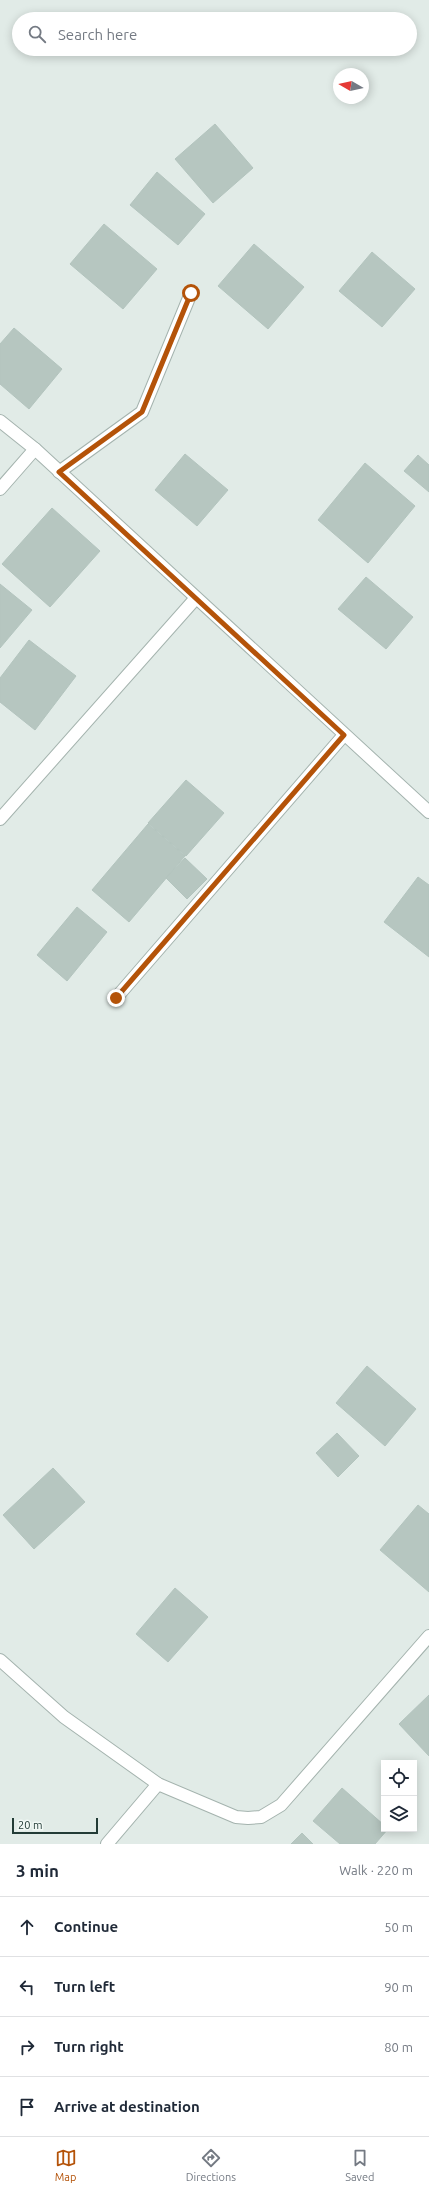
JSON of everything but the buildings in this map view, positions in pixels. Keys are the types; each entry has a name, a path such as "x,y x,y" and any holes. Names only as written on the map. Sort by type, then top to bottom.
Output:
{"street":[{"path":"59,472 142,412 191,293"},
{"path":"0,421 35,449 429,812"},
{"path":"0,489 35,449"},
{"path":"0,819 196,598"},
{"path":"116,998 344,735"},
{"path":"0,1660 64,1717 158,1784 236,1817 248,1818 260,1817 281,1805 429,1636"},
{"path":"107,1844 158,1784"}],"route":[{"path":"116,998 344,735 59,472 142,412 191,293"}]}
